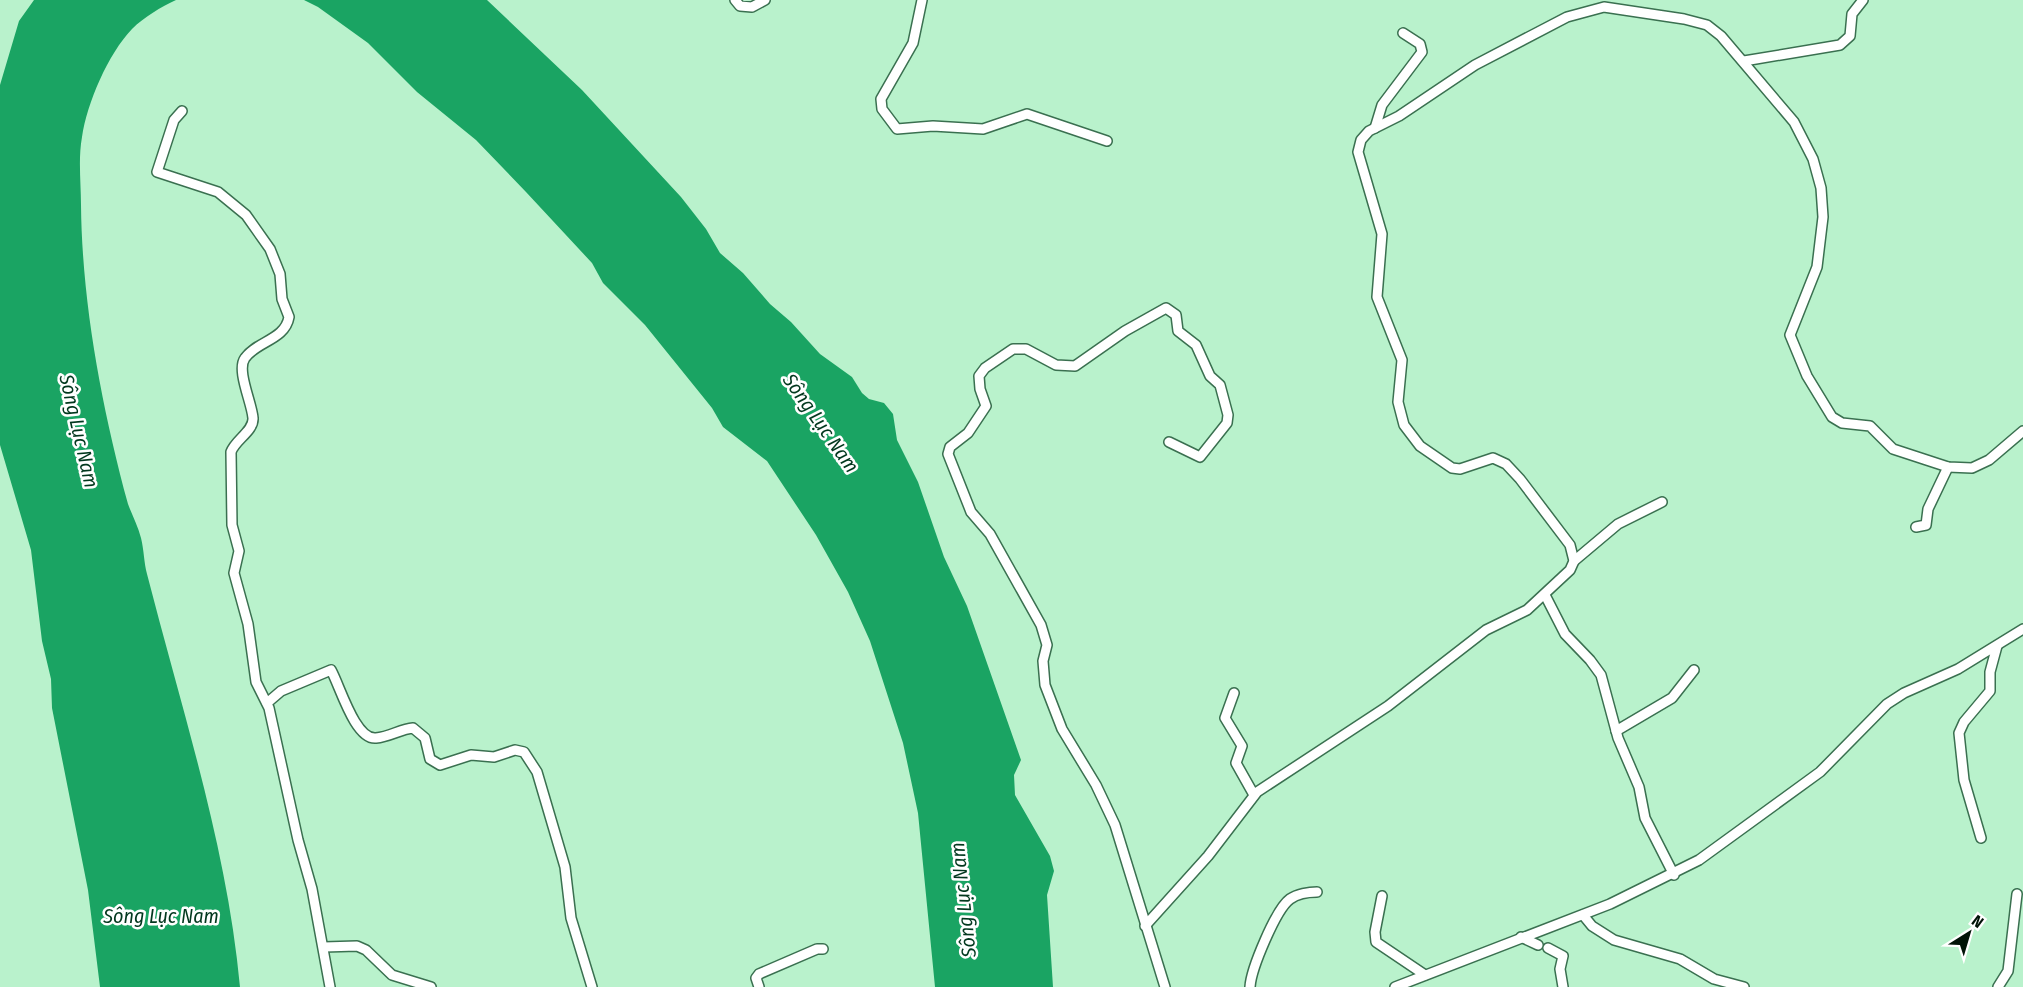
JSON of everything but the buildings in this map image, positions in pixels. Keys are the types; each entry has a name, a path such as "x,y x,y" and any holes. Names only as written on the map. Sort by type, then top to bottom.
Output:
{"street":[{"path":"735,0 740,6 746,8 765,0"},
{"path":"921,0 913,44 881,99 882,110 897,129 933,126 983,129 1027,114 1107,141"},
{"path":"1744,61 1840,45 1850,36 1852,14 1863,0"},
{"path":"1574,561 1570,544 1506,464 1493,458 1460,469 1452,468 1420,446 1404,425 1398,399 1402,360 1377,297 1382,234 1358,152 1363,137 1375,128 1542,27 1590,9 1611,8 1700,22 1721,36 1794,122 1813,159 1821,188 1822,218 1817,267 1791,332 1807,376 1828,412 1837,421 1870,426 1893,449 1948,467 1963,469 1981,464 2023,431"},
{"path":"1375,128 1382,105 1422,52 1420,44 1403,33"},
{"path":"182,111 174,120 157,172 218,192 246,215 270,249 280,274 282,299 289,317 281,332 244,359 245,383 253,423 231,452 232,525 239,551 234,573 248,624 256,682 267,703 324,947 330,987"},
{"path":"1165,987 1115,825 1096,785 1062,729 1045,685 1043,661 1047,645 1041,625 990,534 970,512 948,451 968,433 986,406 978,381 981,372 1013,349 1026,349 1056,365 1075,366 1144,319 1166,308 1176,315 1178,331 1196,345 1210,376 1220,385 1228,420 1200,457 1169,442"},
{"path":"1916,527 1926,525 1928,509 1948,467"},
{"path":"1145,926 1208,856 1254,795 1396,700 1486,630 1527,610 1545,596 1570,570 1574,561 1618,524 1662,502"},
{"path":"1545,596 1565,634 1598,670 1616,731 1639,787 1650,832 1674,875"},
{"path":"1395,987 1583,915 1674,875 1722,845 1820,772 1887,704 1904,693 1958,669 2023,629"},
{"path":"1981,838 1964,780 1959,733 1964,722 1990,692 1990,672 1998,646"},
{"path":"267,703 281,691 331,670 356,723 369,737 378,738 413,728 424,738 430,759 440,765 471,755 494,757 515,750 524,752 537,772 565,867 571,918 592,987"},
{"path":"1616,731 1672,698 1694,670"},
{"path":"1234,693 1225,718 1227,725 1241,742 1242,746 1236,763 1254,795"},
{"path":"1250,987 1256,961 1286,903 1298,895 1317,892"},
{"path":"1998,987 2008,971 2017,894"},
{"path":"1382,896 1375,932 1376,942 1425,975"},
{"path":"1583,915 1592,926 1614,940 1680,959 1714,979 1744,987"},
{"path":"1521,938 1538,945"},
{"path":"324,947 357,946 366,950 392,975 430,987"},
{"path":"1548,948 1563,956 1560,969 1563,987"},
{"path":"759,987 756,978 759,974 817,949 823,949"}],"water":[{"name":"Sông Lục Nam","path":"34,0 176,0 142,20 123,39 107,65 94,94 81,145 82,242 89,318 110,431 128,504 141,538 147,574 214,830 234,934 240,987 100,987 88,890 52,708 51,679 42,641 31,550 0,445 0,85 19,21"},
{"path":"304,0 487,0 582,90 681,197 706,229 720,253 743,273 770,304 791,322 820,354 852,377 862,393 869,399 884,403 893,414 897,440 918,482 944,557 967,606 1021,760 1014,775 1015,795 1050,856 1054,871 1047,895 1053,987 935,987 918,813 903,743 870,641 848,592 816,535 767,461 723,427 712,408 645,325 603,283 592,263 526,192 476,140 417,92 368,43 318,7"}]}
